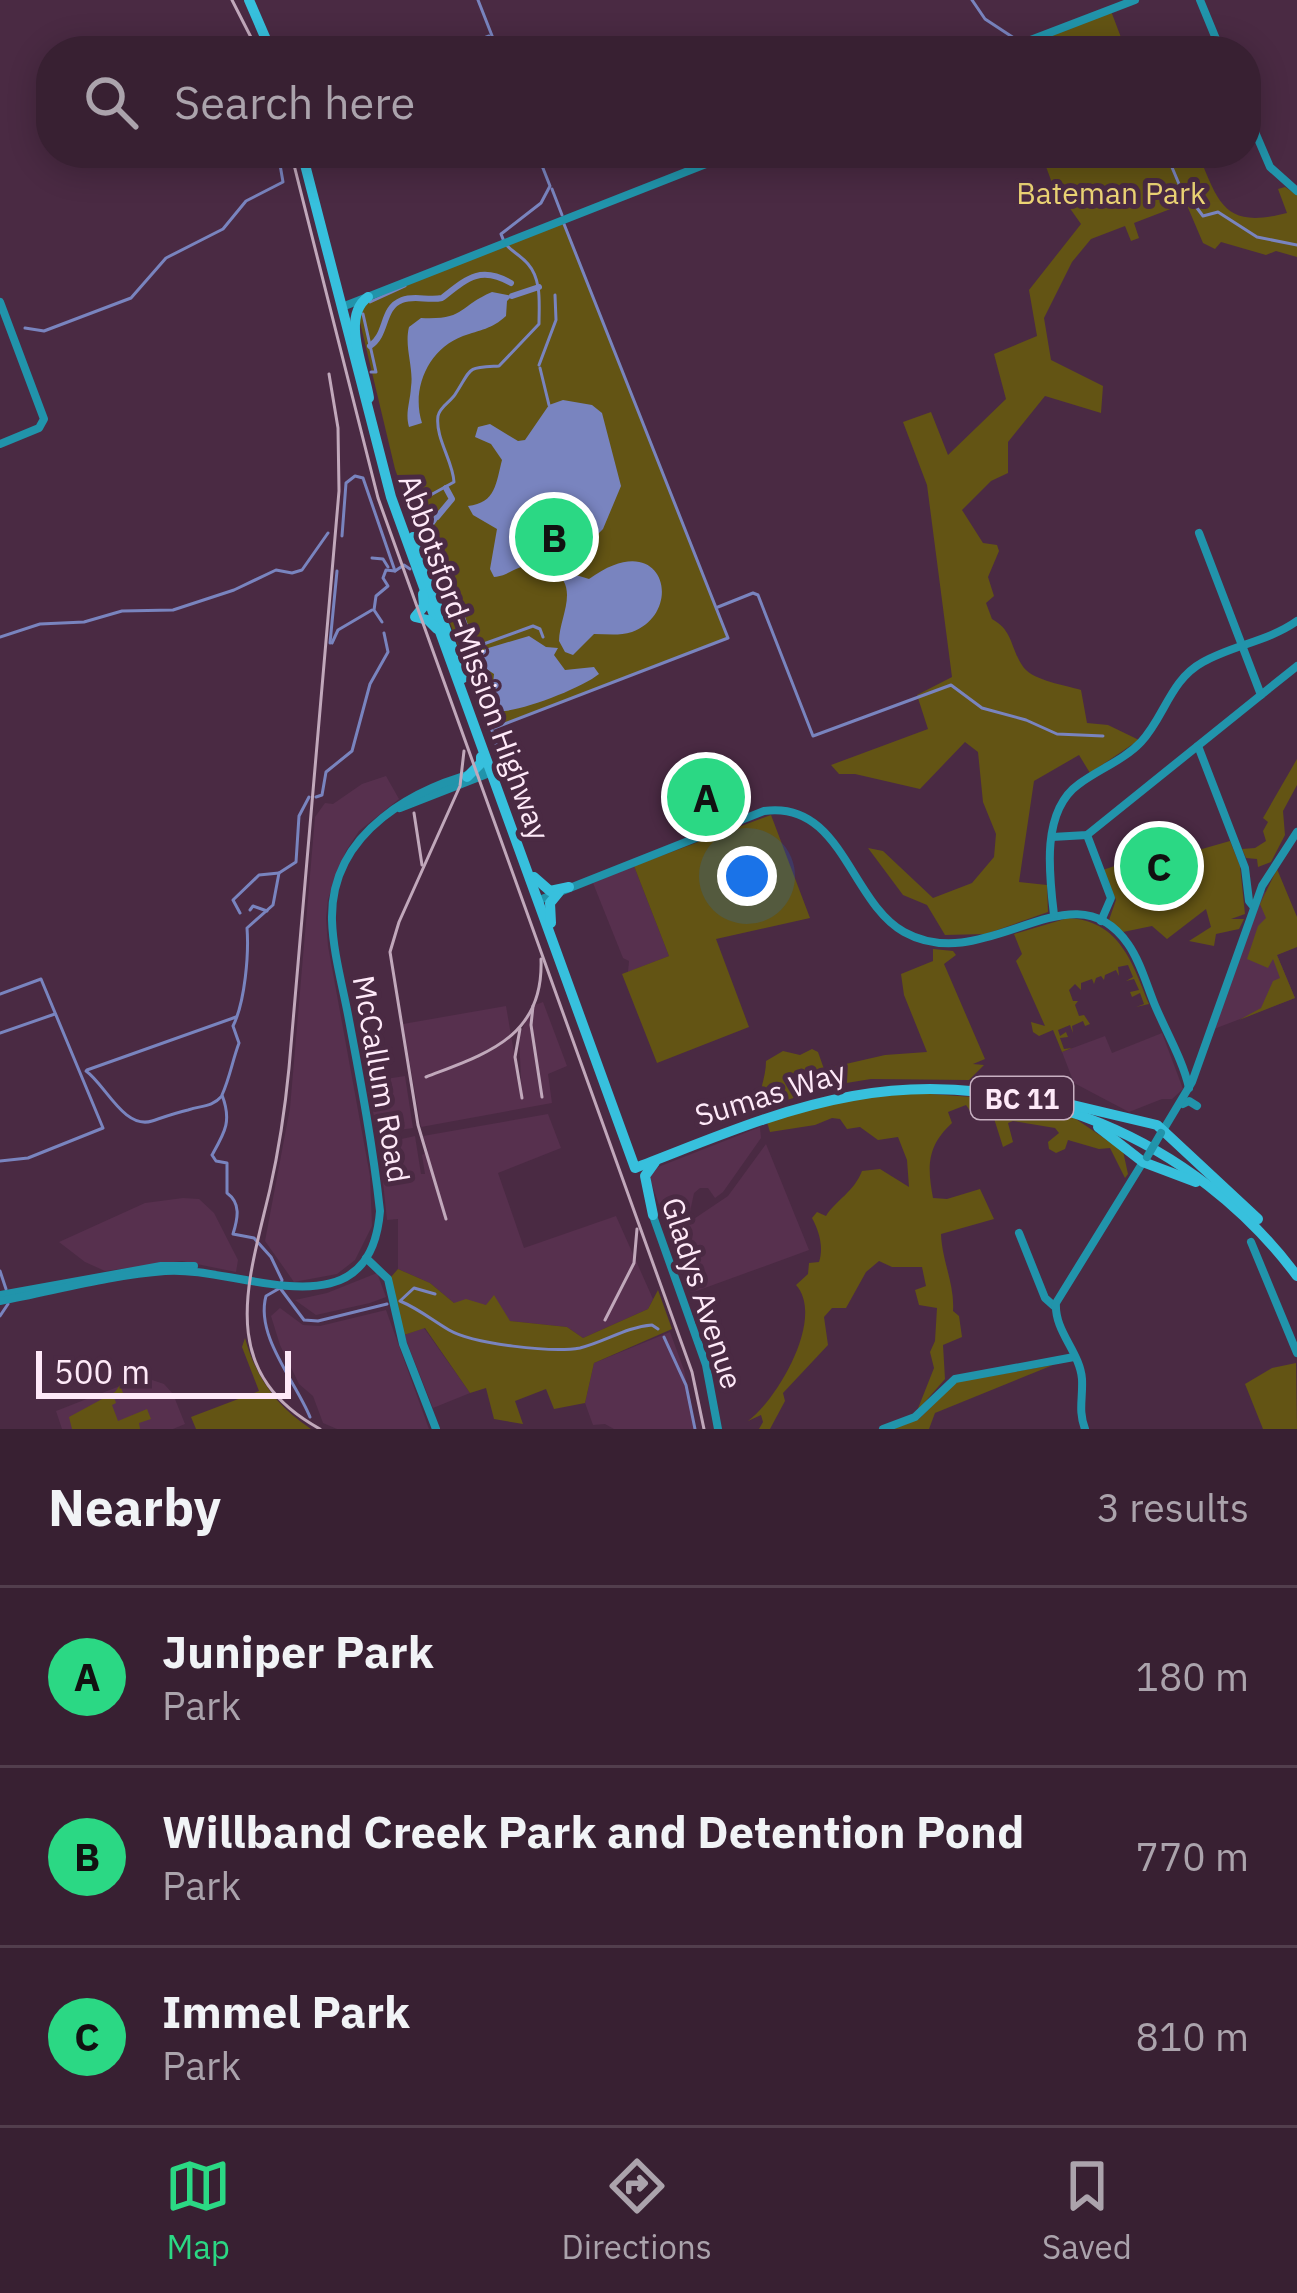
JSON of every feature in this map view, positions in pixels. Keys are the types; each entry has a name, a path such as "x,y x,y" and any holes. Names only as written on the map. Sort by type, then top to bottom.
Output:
{"highway":[{"path":"253,0 268,36"},
{"name":"Abbotsford-Mission Highway","path":"309,168 392,487 499,796 636,1167"},
{"name":"Abbotsford-Mission Highway","path":"309,168 376,446 425,602 415,617 430,622 441,636 465,695"},
{"path":"341,284 351,297 368,297"},
{"path":"368,297 359,303 353,320 369,398"},
{"path":"465,695 482,760 468,780 486,783 499,796"},
{"name":"Abbotsford-Mission Highway","path":"491,770 538,896"},
{"path":"534,878 550,891 564,889"},
{"path":"564,889 550,902 548,923 564,987 558,998 570,1001 578,1016 636,1167"},
{"name":"Sumas Way","path":"636,1167 775,1111 838,1094 904,1085 976,1086 1060,1103 1141,1136 1221,1189 1275,1240 1294,1269"},
{"path":"976,1086 1036,1094 1163,1131 1275,1240"},
{"name":"Sumas Way","path":"679,1148 860,1094 939,1089 1016,1097 1090,1118 1168,1156 1237,1208 1294,1269"},
{"path":"1016,1097 1088,1122 1145,1159 1205,1187 1294,1269"},
{"path":"632,1147 644,1156 679,1148"},
{"path":"652,1215 646,1173 654,1162 679,1148"}],"street":[{"path":"1041,36 1135,0"},
{"path":"1200,0 1215,36"},
{"path":"1261,146 1270,167 1297,191"},
{"path":"343,307 694,168"},
{"path":"0,302 43,413 43,425 0,444"},
{"path":"1199,533 1253,679 1256,690 1251,704"},
{"path":"1054,915 1052,837 1056,814 1067,794 1142,741 1182,677 1204,661 1297,621"},
{"path":"1052,837 1087,836 1297,666"},
{"path":"1253,679 1262,695"},
{"path":"1198,746 1245,868 1253,906"},
{"name":"McCallum Road","path":"356,1268 373,1247 379,1227 378,1191 332,917 339,876 368,829 392,810 491,770"},
{"path":"538,896 773,810 790,812 823,831 894,925 929,943 959,946 1054,915 1079,914 1101,921 1121,936 1137,960 1189,1088"},
{"path":"1056,1302 1189,1088 1253,906 1297,832"},
{"path":"1087,836 1111,898 1101,921"},
{"path":"1176,1057 1189,1088"},
{"path":"1183,1070 1191,1071 1199,1062"},
{"path":"1177,1109 1188,1101 1197,1106"},
{"name":"Gladys Avenue","path":"636,1167 706,1366 718,1429"},
{"path":"1019,1233 1044,1293 1056,1302 1082,1379 1078,1408 1085,1429"},
{"path":"1251,1242 1297,1353"},
{"path":"373,1247 379,1267"},
{"path":"366,1258 388,1279 403,1344 436,1429"},
{"path":"0,1298 161,1266 200,1266 288,1287 320,1286 356,1268 379,1267"},
{"path":"883,1429 918,1415 944,1386 960,1377 1074,1357"}],"shaded area":[{"path":"386,776 399,799 359,831 346,851 326,918 370,1176 372,1226 355,1260 337,1274 294,1282 265,1241 290,1108 315,817 325,803 333,804 362,784"},
{"path":"634,866 669,956 628,972 629,961 623,958 593,883"},
{"path":"1264,891 1297,917 1297,947 1277,955 1295,998 1214,1029"},
{"path":"543,1002 567,1066 548,1074 552,1103 421,1127 403,1024 506,1006 522,1099 519,1037 532,1006"},
{"path":"1162,1033 1183,1089 1172,1099 1129,1112 1074,1083 1062,1052 1105,1036 1112,1053"},
{"path":"405,1076 413,1128 378,1133 366,1082"},
{"path":"548,1114 561,1148 498,1173 524,1248 616,1216 653,1299 648,1309 583,1338 567,1327 510,1321 486,1305 454,1303 430,1283 398,1269 398,1219 387,1220 379,1144 415,1136 421,1174 425,1174 422,1155 428,1151 423,1136"},
{"path":"760,1127 761,1138 723,1192 715,1198 708,1188 700,1188 694,1193 690,1212 668,1222 664,1219 650,1179 653,1169"},
{"path":"766,1144 809,1250 691,1293 670,1235 728,1196"},
{"path":"199,1199 214,1213 238,1260 236,1272 182,1261 105,1271 59,1242 145,1203"},
{"path":"377,1273 386,1297 370,1303 316,1315 295,1300 327,1293"},
{"path":"280,1308 303,1325 320,1326 386,1310 429,1429 337,1429 323,1423 313,1396 299,1384 280,1345 271,1316"},
{"path":"424,1328 470,1393 433,1408 404,1335"},
{"path":"670,1332 684,1370 696,1429 593,1425 585,1403 594,1363"},
{"path":"143,1377 164,1384 173,1394 185,1424 173,1429 62,1429 56,1411"}],"green space":[{"path":"1111,11 1120,36 1045,36"},
{"name":"Bateman Park","path":"1046,168 1204,168 1227,208 1250,218 1287,213 1278,189 1285,187 1297,195 1297,257 1276,251 1266,255 1221,242 1215,249 1203,243 1186,203 1134,223 1139,238 1131,241 1125,226 1091,239 1072,262 1044,318 1051,360 1103,386 1101,413 1045,396 1008,442 1008,473 991,481 962,510 983,543 997,545 988,577 994,596 986,603 1024,668 1081,690 1087,723 1108,725 1139,740 1090,773 1079,755 1034,781 1019,882 1047,885 1048,912 986,934 945,935 927,905 903,895 868,848 883,851 933,898 972,883 994,857 996,834 983,802 978,752 965,742 920,789 839,774 831,765 928,729 917,695 952,677 927,485 903,422 931,412 948,455 1006,399 994,354 1037,336 1029,290 1081,224"},
{"path":"564,221 729,638 488,729 395,469 359,318 361,304"},
{"path":"1297,759 1297,785 1283,811 1285,835 1271,862 1258,867 1257,859 1246,858 1242,849 1266,841 1263,831 1268,822 1263,818"},
{"path":"771,815 810,918 716,939 749,1027 657,1063 622,974 669,956 634,866"},
{"path":"1154,829 1167,859 1230,841 1240,866 1245,914 1231,919 1244,919 1239,929 1216,934 1214,946 1189,941 1211,927 1206,909 1167,939 1152,926 1123,932 1109,920 1116,900 1103,870 1123,863 1120,853 1136,834"},
{"path":"1277,869 1297,917 1297,947 1277,955 1295,998 1239,1020 1261,1008 1273,981 1280,978 1273,959 1268,968 1247,959 1258,926 1266,918 1260,904"},
{"path":"1068,918 1086,921 1112,935 1130,959 1149,1004 1136,1007 1144,1004 1140,993 1132,997 1130,992 1139,990 1134,979 1126,981 1133,977 1128,965 1118,967 1119,976 1116,970 1104,980 1096,978 1094,984 1092,979 1081,983 1081,990 1075,984 1069,990 1073,1001 1078,1001 1079,1016 1084,1015 1090,1024 1085,1026 1083,1021 1072,1026 1073,1033 1070,1025 1058,1030 1060,1036 1066,1032 1068,1037 1060,1038 1064,1049 1072,1048 1062,1052 1053,1030 1039,1036 1033,1032 1031,1022 1045,1026 1016,961 1022,954 1014,934"},
{"path":"933,949 956,955 944,964 985,1059 973,1064 984,1065 969,1080 871,1079 834,1085 759,1109 766,1061 783,1051 800,1055 812,1049 818,1052 824,1069 885,1055 927,1052 904,995 901,974 933,961"},
{"path":"903,1092 1014,1100 1073,1117 1123,1151 1128,1174 1125,1178 1110,1148 1068,1140 1065,1149 1056,1153 1049,1149 1048,1142 1059,1133 1055,1128 1013,1121 1008,1123 1013,1142 1003,1147 992,1112 971,1112 966,1105 948,1112 952,1123 931,1157 933,1198 947,1199 980,1189 994,1219 941,1234 953,1311 959,1316 962,1337 943,1345 945,1379 917,1411 934,1368 930,1352 937,1308 919,1305 915,1290 926,1286 922,1267 892,1267 879,1261 866,1272 846,1308 832,1308 824,1317 828,1345 783,1393 785,1401 770,1429 759,1429 761,1415 748,1421 773,1395 802,1336 804,1299 796,1285 808,1274 809,1263 819,1262 821,1251 812,1218 817,1212 826,1216 862,1171 880,1169 909,1187 907,1160 898,1137 878,1140 860,1127 847,1129 840,1119 832,1118 770,1132 767,1122 850,1099"},
{"path":"398,1269 430,1283 454,1303 466,1299 486,1305 494,1295 510,1321 567,1327 583,1338 648,1309 658,1290 672,1329 594,1363 585,1403 554,1409 546,1389 515,1401 523,1424 494,1419 486,1388 470,1393 425,1328 404,1335 390,1278"},
{"path":"245,1338 269,1390 311,1429 196,1429 191,1417 259,1391 242,1347"},
{"path":"1296,1363 1297,1429 1263,1429 1245,1384 1272,1368"},
{"path":"1053,1365 935,1413 929,1429 893,1429 919,1419 956,1382"},
{"path":"120,1385 123,1393 114,1397 112,1405 118,1421 147,1409 151,1419 139,1423 140,1429 72,1429 69,1417"}],"water":[{"path":"492,292 512,296 506,316 440,350 421,384 422,423 409,427 409,327 421,318 454,315"},
{"path":"563,400 592,405 602,413 621,486 603,529 566,544 565,558 576,575 589,579 615,565 635,561 650,566 662,592 659,608 649,622 632,632 594,634 573,655 559,641 567,592 560,576 531,565 494,577 490,569 497,529 473,515 468,506 489,496 502,460 491,444 475,437 478,427 490,424 518,441 525,440 549,405"},
{"path":"529,636 546,647 558,648 554,655 565,670 594,667 599,674 550,698 498,711 491,702 494,674 482,666 479,657 485,649"}],"waterway":[{"path":"478,0 492,36"},
{"path":"972,0 985,19 1011,36"},
{"path":"25,328 44,331 131,298 166,258 223,229 246,201 283,182 281,168"},
{"path":"429,555 416,511 418,502 454,482 439,433 439,413 472,370 499,366 539,324 536,277 501,234 541,203 550,186 543,168"},
{"path":"1172,168 1203,216 1218,212 1257,237 1297,245"},
{"path":"552,189 562,215"},
{"path":"494,728 728,638 564,224"},
{"path":"370,346 391,309 402,300 442,298 466,280 482,275 511,283"},
{"path":"370,302 405,286"},
{"path":"512,296 539,287"},
{"path":"539,365 556,320 555,295"},
{"path":"363,314 376,372 371,372"},
{"path":"540,368 549,405"},
{"path":"342,536 346,483 355,476 363,478 395,571"},
{"path":"437,517 452,499 446,488"},
{"path":"431,524 434,520"},
{"path":"431,524 473,644 533,626 543,637"},
{"path":"0,637 40,624 84,622 122,611 173,610 276,570 302,570 328,533"},
{"path":"432,557 477,680"},
{"path":"372,558 383,559 388,567"},
{"path":"382,622 374,610 376,596 388,586 383,578 386,570 404,565 410,569"},
{"path":"330,643 337,571"},
{"path":"718,607 758,595 813,736 951,685 982,708 1057,734 1103,736"},
{"path":"332,643 338,630 372,610"},
{"path":"316,797 322,795 326,772 352,751 370,684 388,652 384,633"},
{"path":"479,686 503,768"},
{"path":"309,797 299,816 296,862 279,873 273,905 247,928 245,978 233,1026 239,1043 222,1095 226,1126 212,1155 227,1163 227,1193 237,1211 233,1234 254,1238 271,1257 282,1280 280,1288 304,1320 318,1321 387,1304"},
{"path":"240,913 233,900 259,875 279,873"},
{"path":"250,910 253,906 267,911"},
{"path":"0,994 41,979 103,1128 28,1158 0,1161"},
{"path":"0,1033 55,1014"},
{"path":"87,1070 236,1017"},
{"path":"86,1071 124,1113 142,1122 210,1104 222,1096"},
{"path":"0,1271 6,1289"},
{"path":"280,1288 266,1296 266,1327 310,1417"},
{"path":"435,1294 414,1288 400,1301 460,1335 494,1343 580,1348 642,1326 658,1329"},
{"path":"0,1316 8,1304"},
{"path":"664,1337 686,1385 695,1429"}],"railway":[{"path":"232,0 250,36"},
{"path":"295,168 378,498 692,1372 704,1429"},
{"path":"320,1429 287,1406 265,1380 252,1352 247,1322 248,1291 287,1083 339,491 338,428 329,374"},
{"path":"446,1219 418,1125 390,952 460,786 464,751"},
{"path":"414,813 422,865"},
{"path":"426,1077 489,1050 521,1025 533,1008 541,959"},
{"path":"533,1006 531,1025 542,1097"},
{"path":"520,1029 515,1057 522,1098"},
{"path":"605,1320 634,1263 637,1229"}],"place":[{"name":"Willband Creek Park and Detention Pond","path":"554,537"},
{"name":"Juniper Park","path":"706,797"},
{"name":"Immel Park","path":"1159,866"}]}
